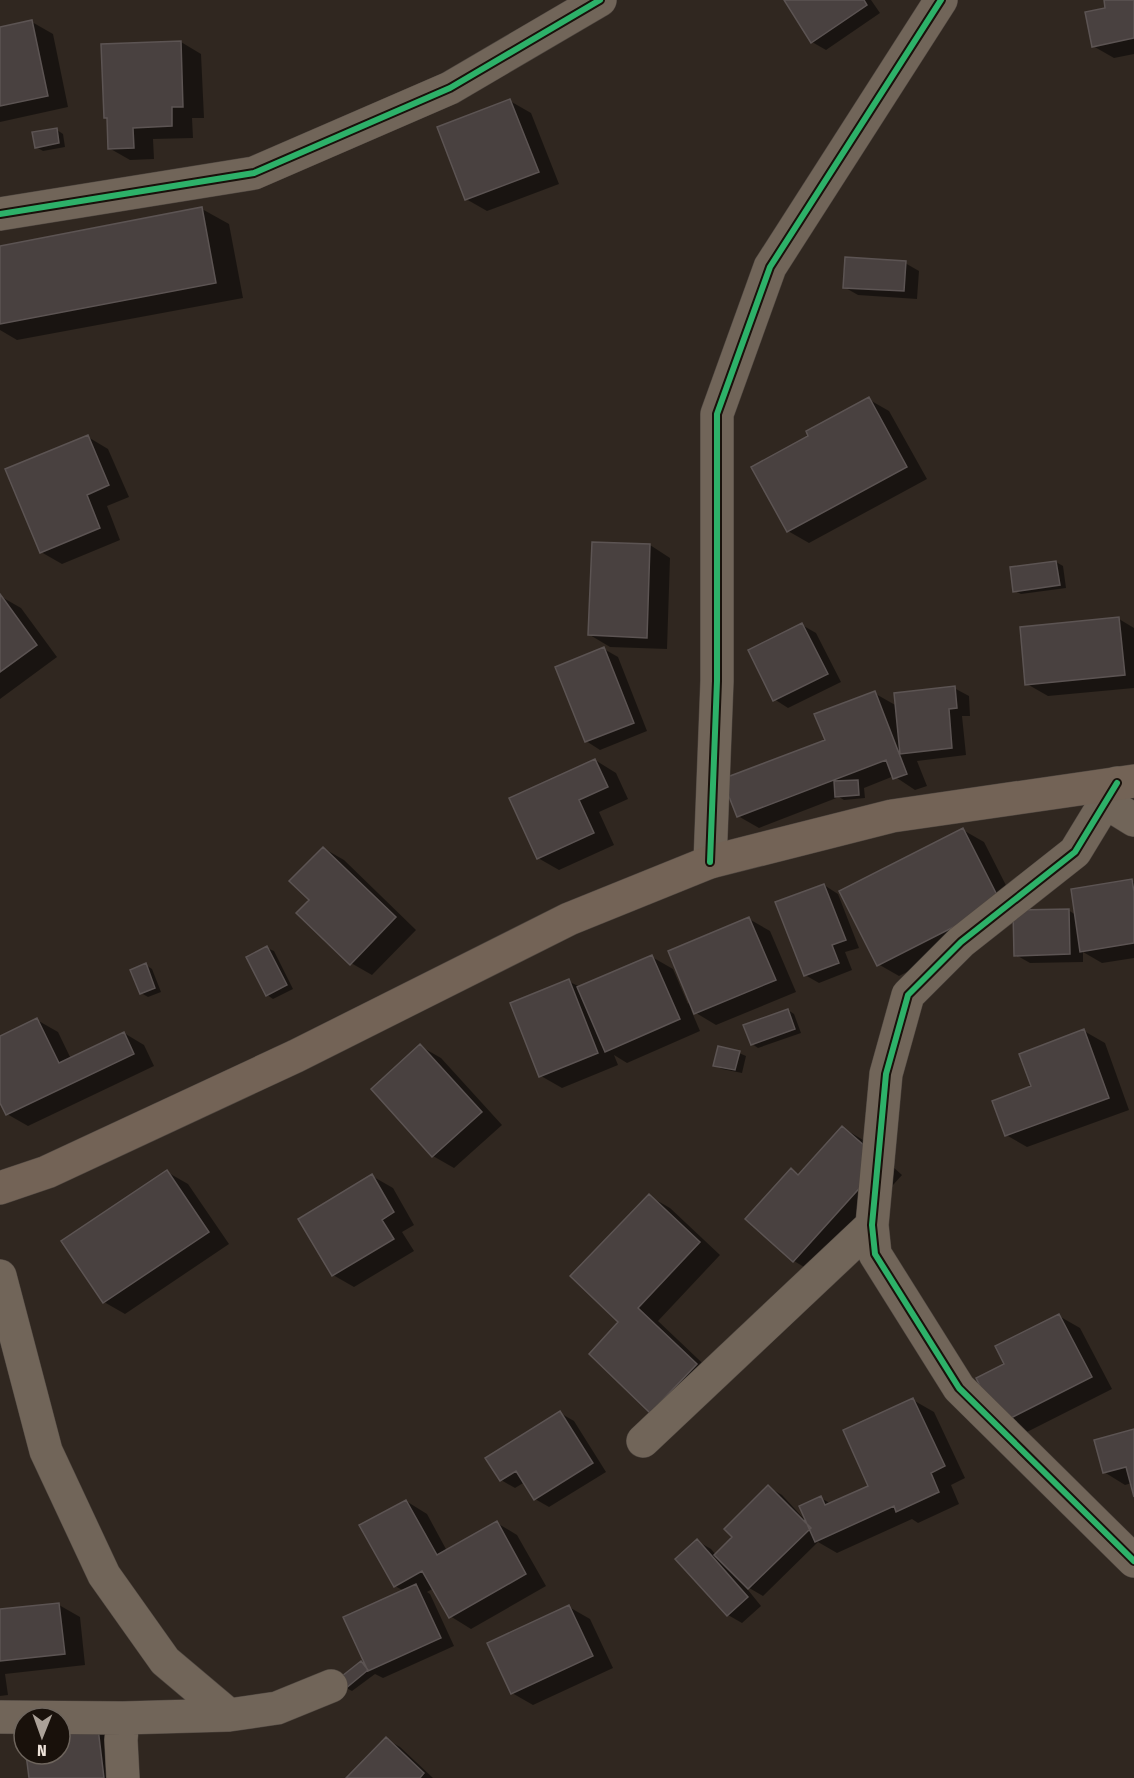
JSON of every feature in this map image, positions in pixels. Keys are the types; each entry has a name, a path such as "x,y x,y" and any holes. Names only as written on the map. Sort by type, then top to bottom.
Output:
{"main road":[{"path":"0,1188 47,1172 296,1056 569,919 710,862 892,816 1119,789"}],"street":[{"path":"0,214 254,173 450,88 600,0"},
{"path":"710,862 717,681 717,414 770,267 941,0"},
{"path":"1134,820 1119,789 1075,852 961,942 909,995 886,1074 872,1225 875,1254 959,1388 1134,1561"},
{"path":"643,1442 872,1225"},
{"path":"0,1276 46,1451 104,1575 165,1661 229,1715"},
{"path":"0,1717 123,1718 229,1715 277,1708 331,1686"},
{"path":"123,1718 121,1740 123,1778"}],"building":[{"path":"784,0 864,0 867,5 811,43"},
{"path":"1104,0 1134,0 1134,38 1092,47 1085,12 1105,8"},
{"path":"32,20 48,96 0,106 0,27"},
{"path":"181,41 183,107 172,107 172,126 133,128 134,148 108,149 107,118 104,118 101,44"},
{"path":"510,99 539,172 465,200 437,127"},
{"path":"57,128 59,143 35,148 32,132"},
{"path":"202,207 216,283 0,324 0,246"},
{"path":"845,257 906,261 904,291 843,288"},
{"path":"869,397 907,467 787,532 751,467 808,436 806,431"},
{"path":"88,435 109,485 87,495 100,528 40,553 5,469"},
{"path":"592,542 650,544 647,638 588,635"},
{"path":"1056,561 1060,585 1013,592 1010,567"},
{"path":"0,594 37,645 0,672"},
{"path":"1119,617 1125,675 1025,685 1020,627"},
{"path":"802,623 828,674 773,701 748,650"},
{"path":"604,647 634,723 585,742 555,667"},
{"path":"955,686 957,708 949,709 952,748 900,754 894,693"},
{"path":"875,691 907,774 893,779 886,760 737,817 722,779 825,740 814,714"},
{"path":"595,759 608,787 579,800 594,833 537,859 509,798"},
{"path":"858,780 859,795 835,797 834,781"},
{"path":"963,828 1001,903 877,966 839,891"},
{"path":"323,847 396,917 350,965 296,913 309,900 289,881"},
{"path":"1132,879 1134,943 1080,952 1071,889"},
{"path":"824,884 846,940 832,945 839,963 804,976 775,902"},
{"path":"1069,909 1070,954 1014,956 1013,910"},
{"path":"749,917 776,980 694,1014 668,951"},
{"path":"267,946 287,985 266,996 246,957"},
{"path":"652,955 680,1019 605,1052 577,987"},
{"path":"146,963 155,988 140,994 130,970"},
{"path":"569,979 598,1053 539,1077 510,1003"},
{"path":"788,1009 795,1029 751,1045 743,1025"},
{"path":"37,1018 59,1063 124,1032 134,1054 6,1115 0,1103 0,1036"},
{"path":"1084,1029 1109,1098 1005,1136 992,1101 1031,1086 1019,1054"},
{"path":"420,1044 482,1112 432,1157 371,1089"},
{"path":"718,1046 740,1051 735,1070 713,1066"},
{"path":"842,1126 883,1162 793,1262 745,1219 791,1168 798,1175"},
{"path":"167,1170 209,1232 103,1303 61,1241"},
{"path":"372,1174 394,1212 382,1220 394,1239 332,1276 298,1219"},
{"path":"649,1194 700,1242 638,1308 697,1364 650,1413 589,1354 618,1322 570,1276"},
{"path":"1059,1314 1092,1377 999,1424 976,1378 1004,1364 995,1346"},
{"path":"913,1398 945,1466 931,1473 939,1492 896,1512 894,1506 815,1542 799,1506 821,1496 825,1505 868,1486 843,1430"},
{"path":"560,1411 593,1463 534,1500 516,1471 500,1481 485,1458"},
{"path":"1134,1429 1134,1497 1126,1467 1103,1473 1094,1440"},
{"path":"768,1485 811,1528 748,1589 714,1555 732,1537 724,1529"},
{"path":"406,1500 437,1555 497,1521 526,1574 449,1618 422,1571 394,1587 359,1525"},
{"path":"697,1539 748,1597 727,1616 675,1559"},
{"path":"416,1584 441,1638 368,1671 343,1617"},
{"path":"59,1603 65,1654 0,1661 0,1609"},
{"path":"569,1605 593,1656 511,1694 487,1643"},
{"path":"361,1661 368,1670 345,1689 337,1680"},
{"path":"98,1728 104,1778 29,1778 28,1766 72,1766 72,1731"},
{"path":"386,1737 424,1773 420,1778 346,1778"}],"cycle path":[{"path":"0,214 254,173 450,88 600,0"},
{"path":"710,862 717,681 717,414 770,267 941,0"},
{"path":"1117,783 1075,852 961,942 908,995 886,1074 872,1225 875,1254 959,1388 1134,1561"}]}
